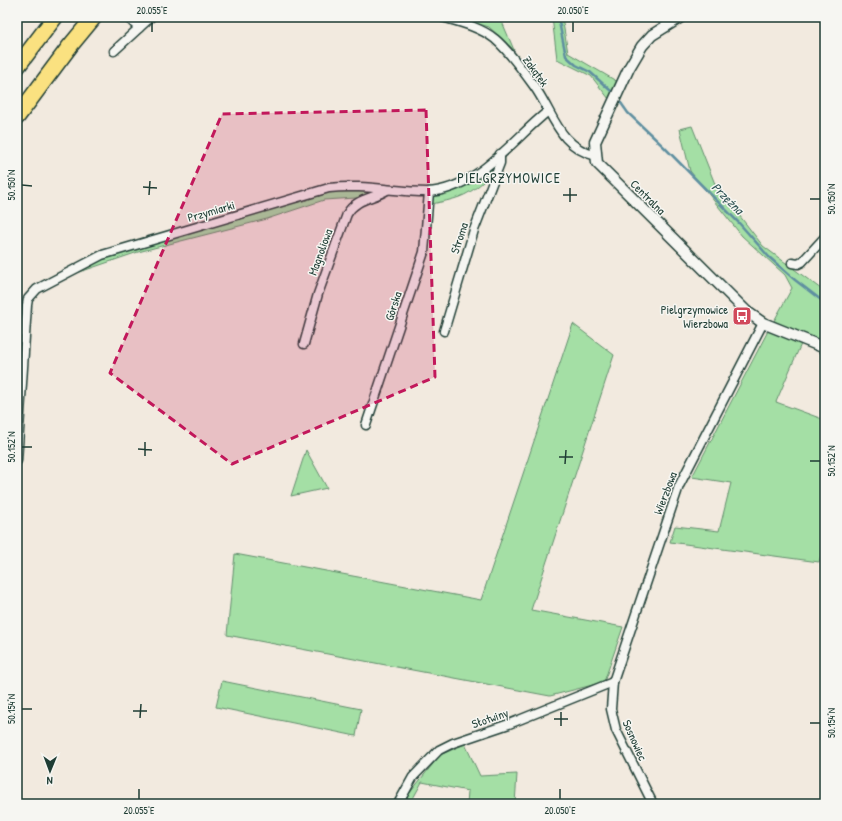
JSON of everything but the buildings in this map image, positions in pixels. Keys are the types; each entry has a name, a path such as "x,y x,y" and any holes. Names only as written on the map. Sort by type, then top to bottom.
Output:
{"highway":[{"path":"17,67 55,17"},
{"path":"17,117 70,46 94,17"}],"street":[{"path":"127,17 139,28"},
{"path":"114,51 151,17"},
{"name":"Zakątek","path":"442,17 466,24 495,39 534,87 548,112 572,146 578,150 596,156"},
{"path":"596,156 595,142 629,68 642,46 652,35 681,17"},
{"name":"Przymiarki","path":"17,461 27,305 28,299 37,289 102,255 330,188 348,187 428,192 442,190 463,183 500,154 548,112"},
{"name":"Stroma","path":"444,331 474,230 500,163 500,154"},
{"name":"Centralna","path":"596,156 602,169 612,180 746,311 763,323 825,348"},
{"name":"Magnoliowa","path":"304,344 318,294 347,214 355,203 387,190"},
{"name":"Górska","path":"366,425 424,252 428,192"},
{"path":"792,263 798,264 802,262 825,238"},
{"name":"Wierzbowa","path":"613,682 679,486 763,323"},
{"name":"Słotwiny","path":"398,804 413,777 439,750 453,743 508,724 613,682"},
{"name":"Sosnowiec","path":"613,682 611,708 616,730 653,804"}],"highlighted area":[{"path":"426,110 435,377 232,464 110,373 222,114"}],"green space":[{"path":"467,17 500,17 514,50 489,27 469,21"},
{"path":"552,17 562,17 568,53 618,82 609,99 591,76 557,59"},
{"path":"692,126 715,184 763,246 825,292 825,345 774,321 792,288 785,275 742,236 690,171 680,129"},
{"path":"496,162 490,176 465,195 432,204 432,194 450,191 466,184"},
{"path":"351,189 381,192 356,198 324,200 267,219 138,252 71,275 107,256 330,191"},
{"path":"573,324 614,355 531,610 623,627 604,682 550,696 227,635 235,554 481,600"},
{"path":"768,331 801,344 776,402 825,420 825,541 819,562 670,542 675,526 719,531 731,483 692,477"},
{"path":"306,450 327,488 291,496"},
{"path":"222,681 361,709 356,736 216,707"},
{"path":"465,744 480,776 517,774 515,804 467,804 468,791 422,782 410,804 401,804 440,755"}],"waterway":[{"name":"Przężna","path":"558,17 566,56 576,65 590,72 611,91"},
{"name":"Przężna","path":"621,103 628,113 739,223 769,257 795,280 825,303"}],"place":[{"name":"Pielgrzymowice Wierzbowa","path":"742,316"}],"district":[{"name":"PIELGRZYMOWICE","path":"509,177"}]}
